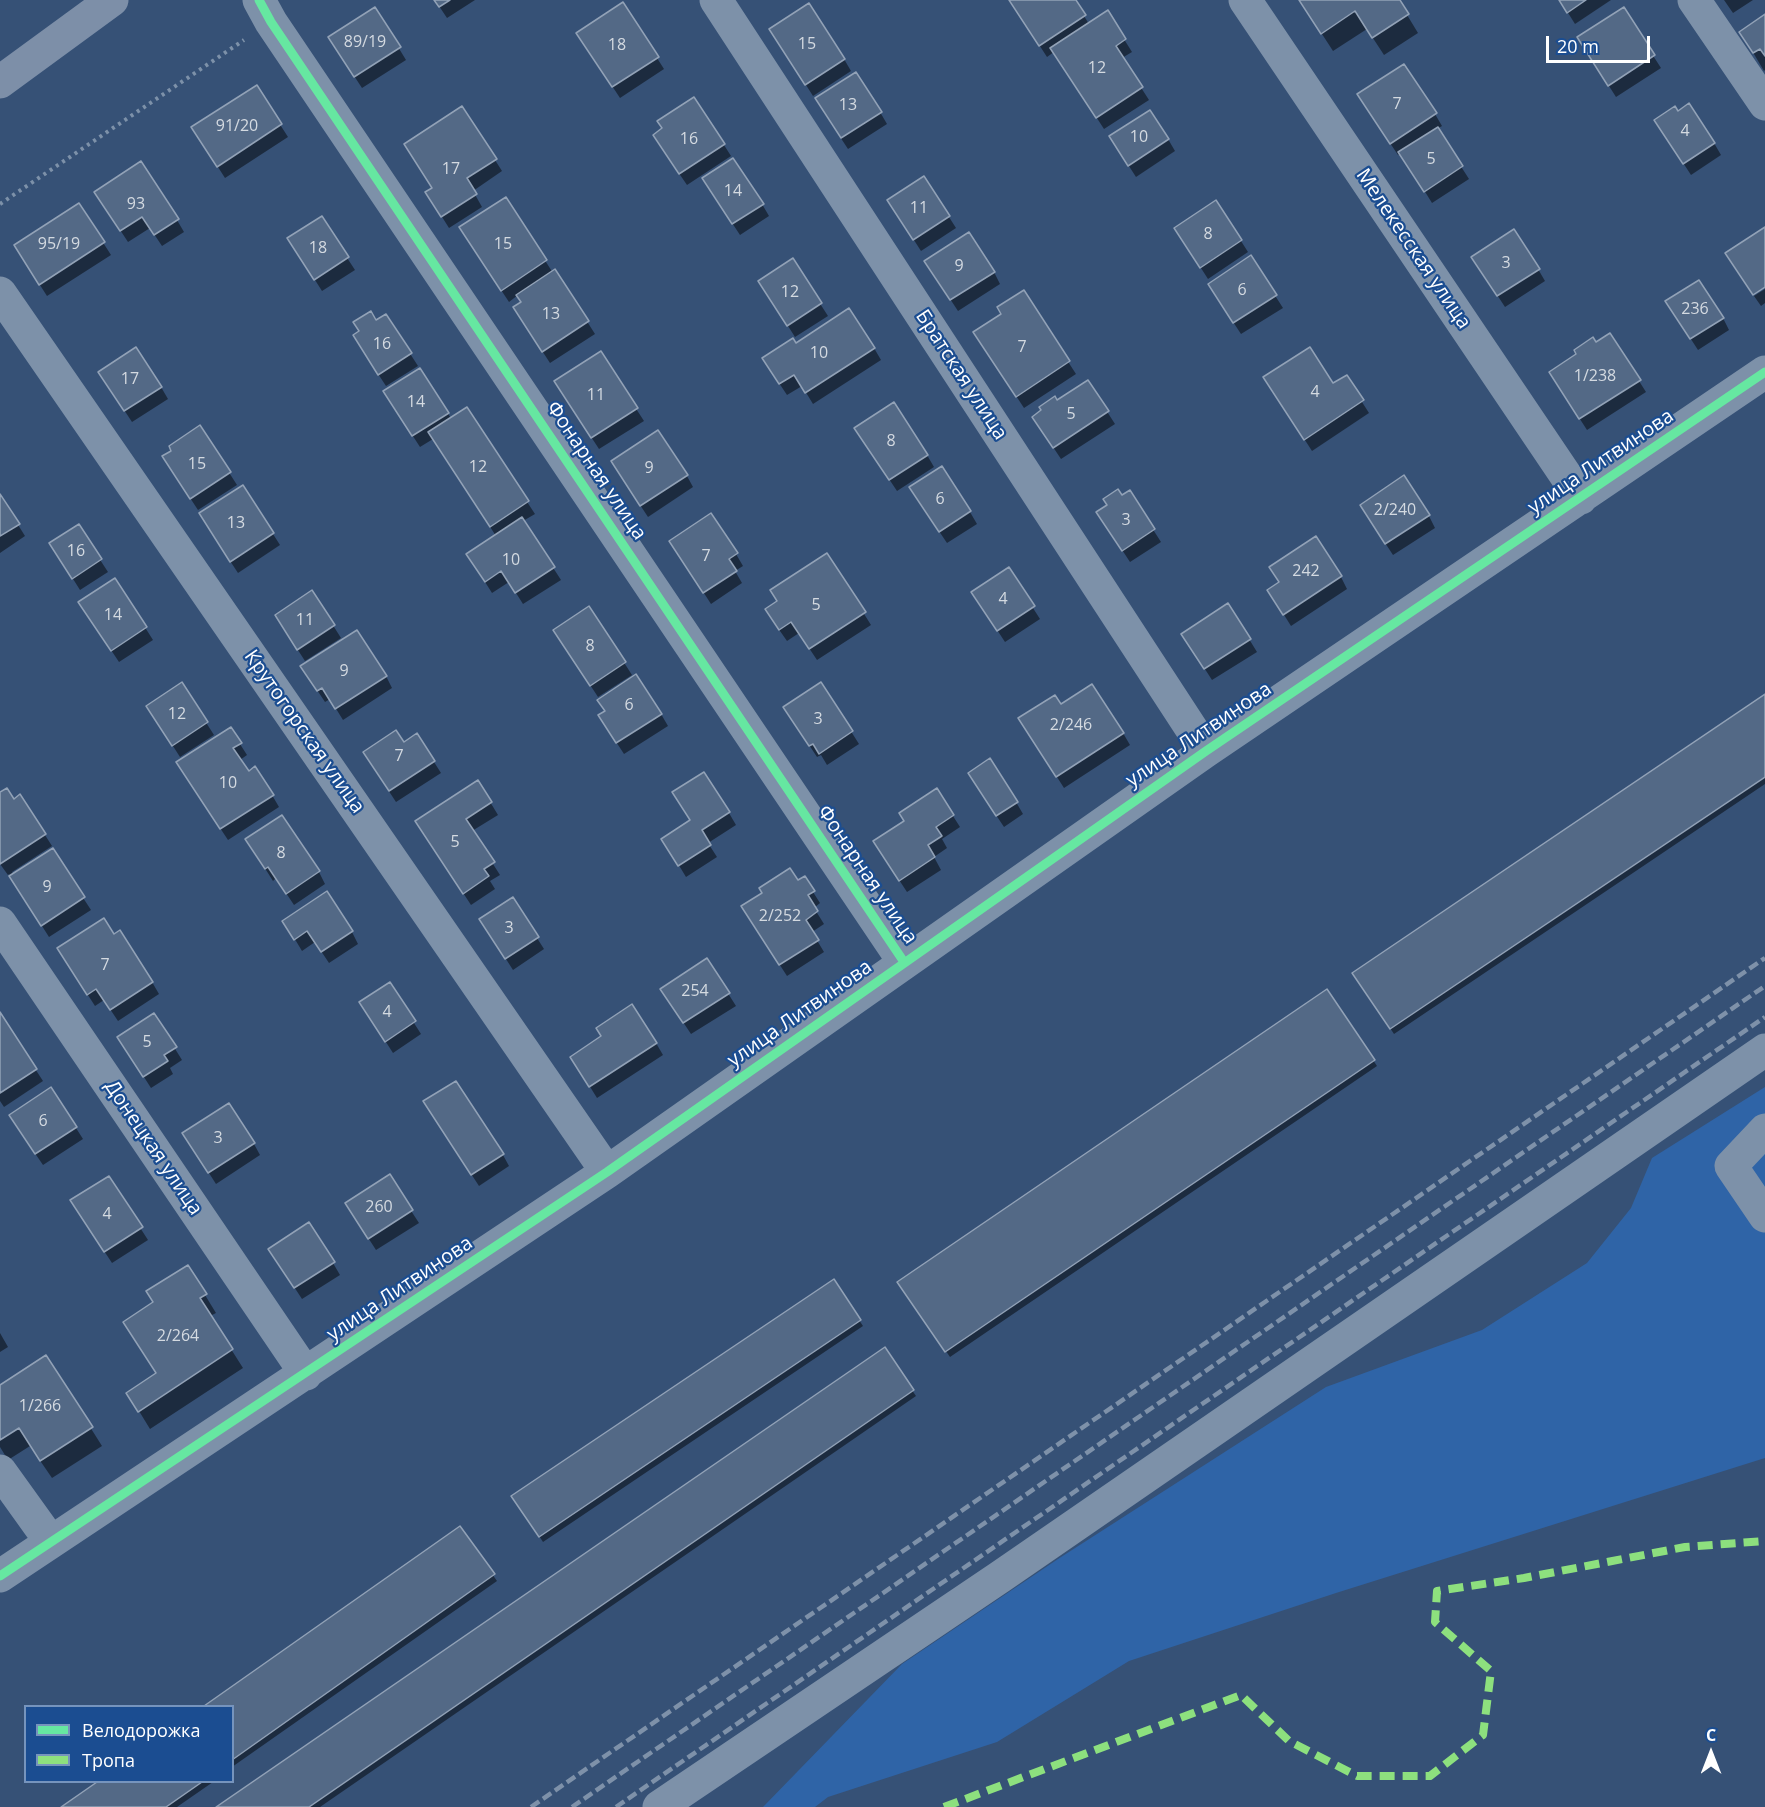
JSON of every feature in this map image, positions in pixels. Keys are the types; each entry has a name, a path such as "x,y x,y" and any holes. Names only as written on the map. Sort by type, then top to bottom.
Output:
{"main road":[{"path":"0,82 103,3"}],"street":[{"name":"Братская улица","path":"716,0 1206,751"},
{"name":"Мелекесская улица","path":"1245,0 1581,498"},
{"path":"1694,0 1765,104"},
{"name":"Фонарная улица","path":"265,11 904,962"},
{"name":"Крутогорская улица","path":"0,293 608,1172"},
{"name":"улица Литвинова","path":"0,1576 608,1172 1206,751 1765,372"},
{"name":"Донецкая улица","path":"0,923 306,1374"},
{"path":"659,1807 1000,1577 1765,1050"},
{"path":"1765,1130 1731,1166 1765,1216"},
{"path":"0,1472 51,1542"}],"path":[{"path":"0,204 265,11"}],"shaded area":[{"path":"1765,1087 1765,1458 1336,1593 1129,1661 997,1742 828,1797 815,1807 763,1807 902,1664 1058,1559 1326,1387 1482,1330 1587,1263 1631,1208 1652,1158"}],"building":[{"path":"434,0 450,0 439,7"},
{"path":"1009,0 1076,0 1086,15 1039,46"},
{"path":"1299,0 1400,0 1409,14 1372,38 1355,11 1321,34"},
{"path":"1559,0 1586,0 1567,13"},
{"path":"623,2 659,57 612,87 576,33"},
{"path":"809,3 845,59 805,85 769,29"},
{"path":"375,7 401,47 354,77 328,37"},
{"path":"1624,7 1655,55 1608,86 1577,37"},
{"path":"1108,10 1126,39 1116,46 1143,87 1096,118 1050,48"},
{"path":"1765,14 1765,56 1760,49 1753,53 1739,32"},
{"path":"1404,64 1437,113 1390,144 1357,94"},
{"path":"856,72 882,112 841,138 815,98"},
{"path":"257,85 282,124 217,167 191,127"},
{"path":"694,97 725,144 679,174 653,135 662,128 657,121"},
{"path":"1689,103 1715,143 1683,164 1654,120 1675,106 1678,111"},
{"path":"462,106 497,159 467,178 477,194 441,217 425,192 432,188 404,144"},
{"path":"1150,110 1169,139 1128,166 1109,136"},
{"path":"1438,127 1463,166 1424,192 1398,152"},
{"path":"733,158 764,204 732,224 702,178"},
{"path":"141,161 179,219 154,235 142,217 120,231 94,192"},
{"path":"924,176 950,216 913,240 887,200"},
{"path":"506,197 547,260 501,291 459,227"},
{"path":"1216,200 1242,240 1200,268 1174,228"},
{"path":"79,203 105,242 39,285 14,245"},
{"path":"322,216 349,257 314,280 287,238"},
{"path":"1765,227 1765,287 1753,295 1725,253"},
{"path":"1514,229 1540,269 1497,296 1471,257"},
{"path":"969,232 995,272 950,300 924,261"},
{"path":"1251,255 1277,295 1233,323 1208,284"},
{"path":"793,258 822,303 787,326 758,281"},
{"path":"555,269 589,321 542,352 513,307 521,302 516,295"},
{"path":"1699,280 1724,318 1690,339 1665,301"},
{"path":"1024,290 1070,361 1016,397 973,332 1001,314 997,307"},
{"path":"849,308 875,348 805,393 794,375 779,384 762,358 793,338 796,343"},
{"path":"371,311 376,320 386,314 412,353 378,375 353,335 359,331 353,322"},
{"path":"1610,333 1641,380 1579,419 1549,372 1576,354 1574,350 1593,337 1596,342"},
{"path":"136,347 162,387 124,411 98,372"},
{"path":"1310,347 1333,383 1347,375 1364,400 1304,440 1263,377"},
{"path":"601,351 638,408 591,438 554,381"},
{"path":"420,368 449,413 412,436 383,391"},
{"path":"1088,380 1109,411 1053,448 1032,417 1041,410 1039,407 1055,396 1057,400"},
{"path":"894,402 928,455 889,480 854,428"},
{"path":"467,407 529,501 490,527 428,432"},
{"path":"200,425 231,472 190,499 162,456 171,451 169,446"},
{"path":"658,430 688,475 640,506 611,461"},
{"path":"942,466 971,511 939,532 909,487"},
{"path":"1404,475 1430,515 1385,544 1360,505"},
{"path":"243,485 274,533 230,562 199,513"},
{"path":"1118,489 1122,495 1130,490 1155,529 1122,551 1096,512 1107,505 1103,499"},
{"path":"0,494 20,524 0,536"},
{"path":"711,513 738,553 729,559 737,571 703,593 669,541"},
{"path":"522,517 555,567 515,593 501,571 485,582 466,554"},
{"path":"79,524 102,559 72,579 49,543"},
{"path":"1316,536 1342,576 1283,615 1267,590 1279,582 1269,567"},
{"path":"827,553 866,612 809,649 791,622 779,630 765,609 777,601 770,590"},
{"path":"1009,567 1035,606 997,631 971,592"},
{"path":"115,578 147,627 111,651 78,602"},
{"path":"312,590 335,625 297,650 275,615"},
{"path":"1228,603 1251,639 1204,669 1181,634"},
{"path":"589,606 626,662 590,686 553,630"},
{"path":"357,630 387,676 335,709 322,688 317,691 300,666"},
{"path":"636,674 662,714 616,743 598,715 605,711 597,700"},
{"path":"182,682 208,722 172,746 146,706"},
{"path":"821,682 853,731 819,754 813,744 809,746 783,707"},
{"path":"1092,684 1124,733 1056,777 1018,718 1055,695 1061,704"},
{"path":"1765,694 1765,777 1390,1029 1352,973"},
{"path":"231,727 242,743 233,748 249,771 255,766 274,795 220,829 176,762"},
{"path":"396,730 404,742 417,733 435,761 389,791 363,752"},
{"path":"990,758 1018,802 996,816 968,773"},
{"path":"704,772 730,812 702,830 711,845 678,866 661,839 690,820 672,792"},
{"path":"478,780 492,802 466,819 495,862 484,869 489,876 463,894 415,821"},
{"path":"7,788 14,799 20,794 46,834 0,864 0,792"},
{"path":"937,788 954,815 936,827 942,836 928,845 935,857 899,881 873,841 904,821 899,813"},
{"path":"282,815 320,871 286,894 268,867 265,869 245,839"},
{"path":"53,848 85,897 41,926 9,876"},
{"path":"790,868 798,880 805,876 815,891 808,895 818,911 806,920 819,940 779,965 741,906 762,893 759,888"},
{"path":"327,891 353,931 321,952 307,931 294,940 282,921"},
{"path":"513,897 539,937 505,959 479,919"},
{"path":"104,918 114,934 120,930 153,982 110,1010 96,989 87,995 57,948"},
{"path":"707,958 730,993 683,1023 660,989"},
{"path":"390,982 416,1021 385,1042 359,1002"},
{"path":"1327,989 1375,1060 945,1352 897,1282"},
{"path":"632,1004 657,1043 589,1087 570,1057 601,1036 596,1028"},
{"path":"0,1012 37,1069 0,1093"},
{"path":"154,1013 177,1047 164,1055 168,1061 143,1077 117,1037"},
{"path":"456,1081 504,1154 471,1175 423,1101"},
{"path":"51,1087 77,1127 35,1154 9,1115"},
{"path":"229,1103 255,1143 208,1173 182,1133"},
{"path":"390,1174 413,1210 368,1239 345,1203"},
{"path":"109,1176 143,1227 104,1252 70,1200"},
{"path":"309,1222 335,1262 294,1288 268,1249"},
{"path":"188,1265 207,1294 200,1298 233,1349 138,1412 126,1393 156,1373 123,1322 153,1302 146,1291"},
{"path":"834,1279 861,1320 539,1537 511,1496"},
{"path":"885,1347 914,1390 309,1807 216,1807"},
{"path":"46,1355 93,1427 40,1461 19,1428 0,1440 0,1385"},
{"path":"460,1526 495,1574 234,1759 234,1705 205,1705"},
{"path":"96,1783 201,1783 166,1807 61,1807"}],"railway":[{"path":"531,1807 1765,958"},
{"path":"572,1807 1765,986"},
{"path":"616,1807 1765,1017"}],"marked path":[{"path":"944,1807 1241,1695 1289,1741 1357,1776 1430,1776 1483,1735 1491,1671 1435,1622 1437,1591 1524,1578 1685,1547 1765,1541"}],"cycle path":[{"path":"259,0 271,22 904,962"},
{"path":"0,1576 607,1172 1206,751 1765,372"}]}
